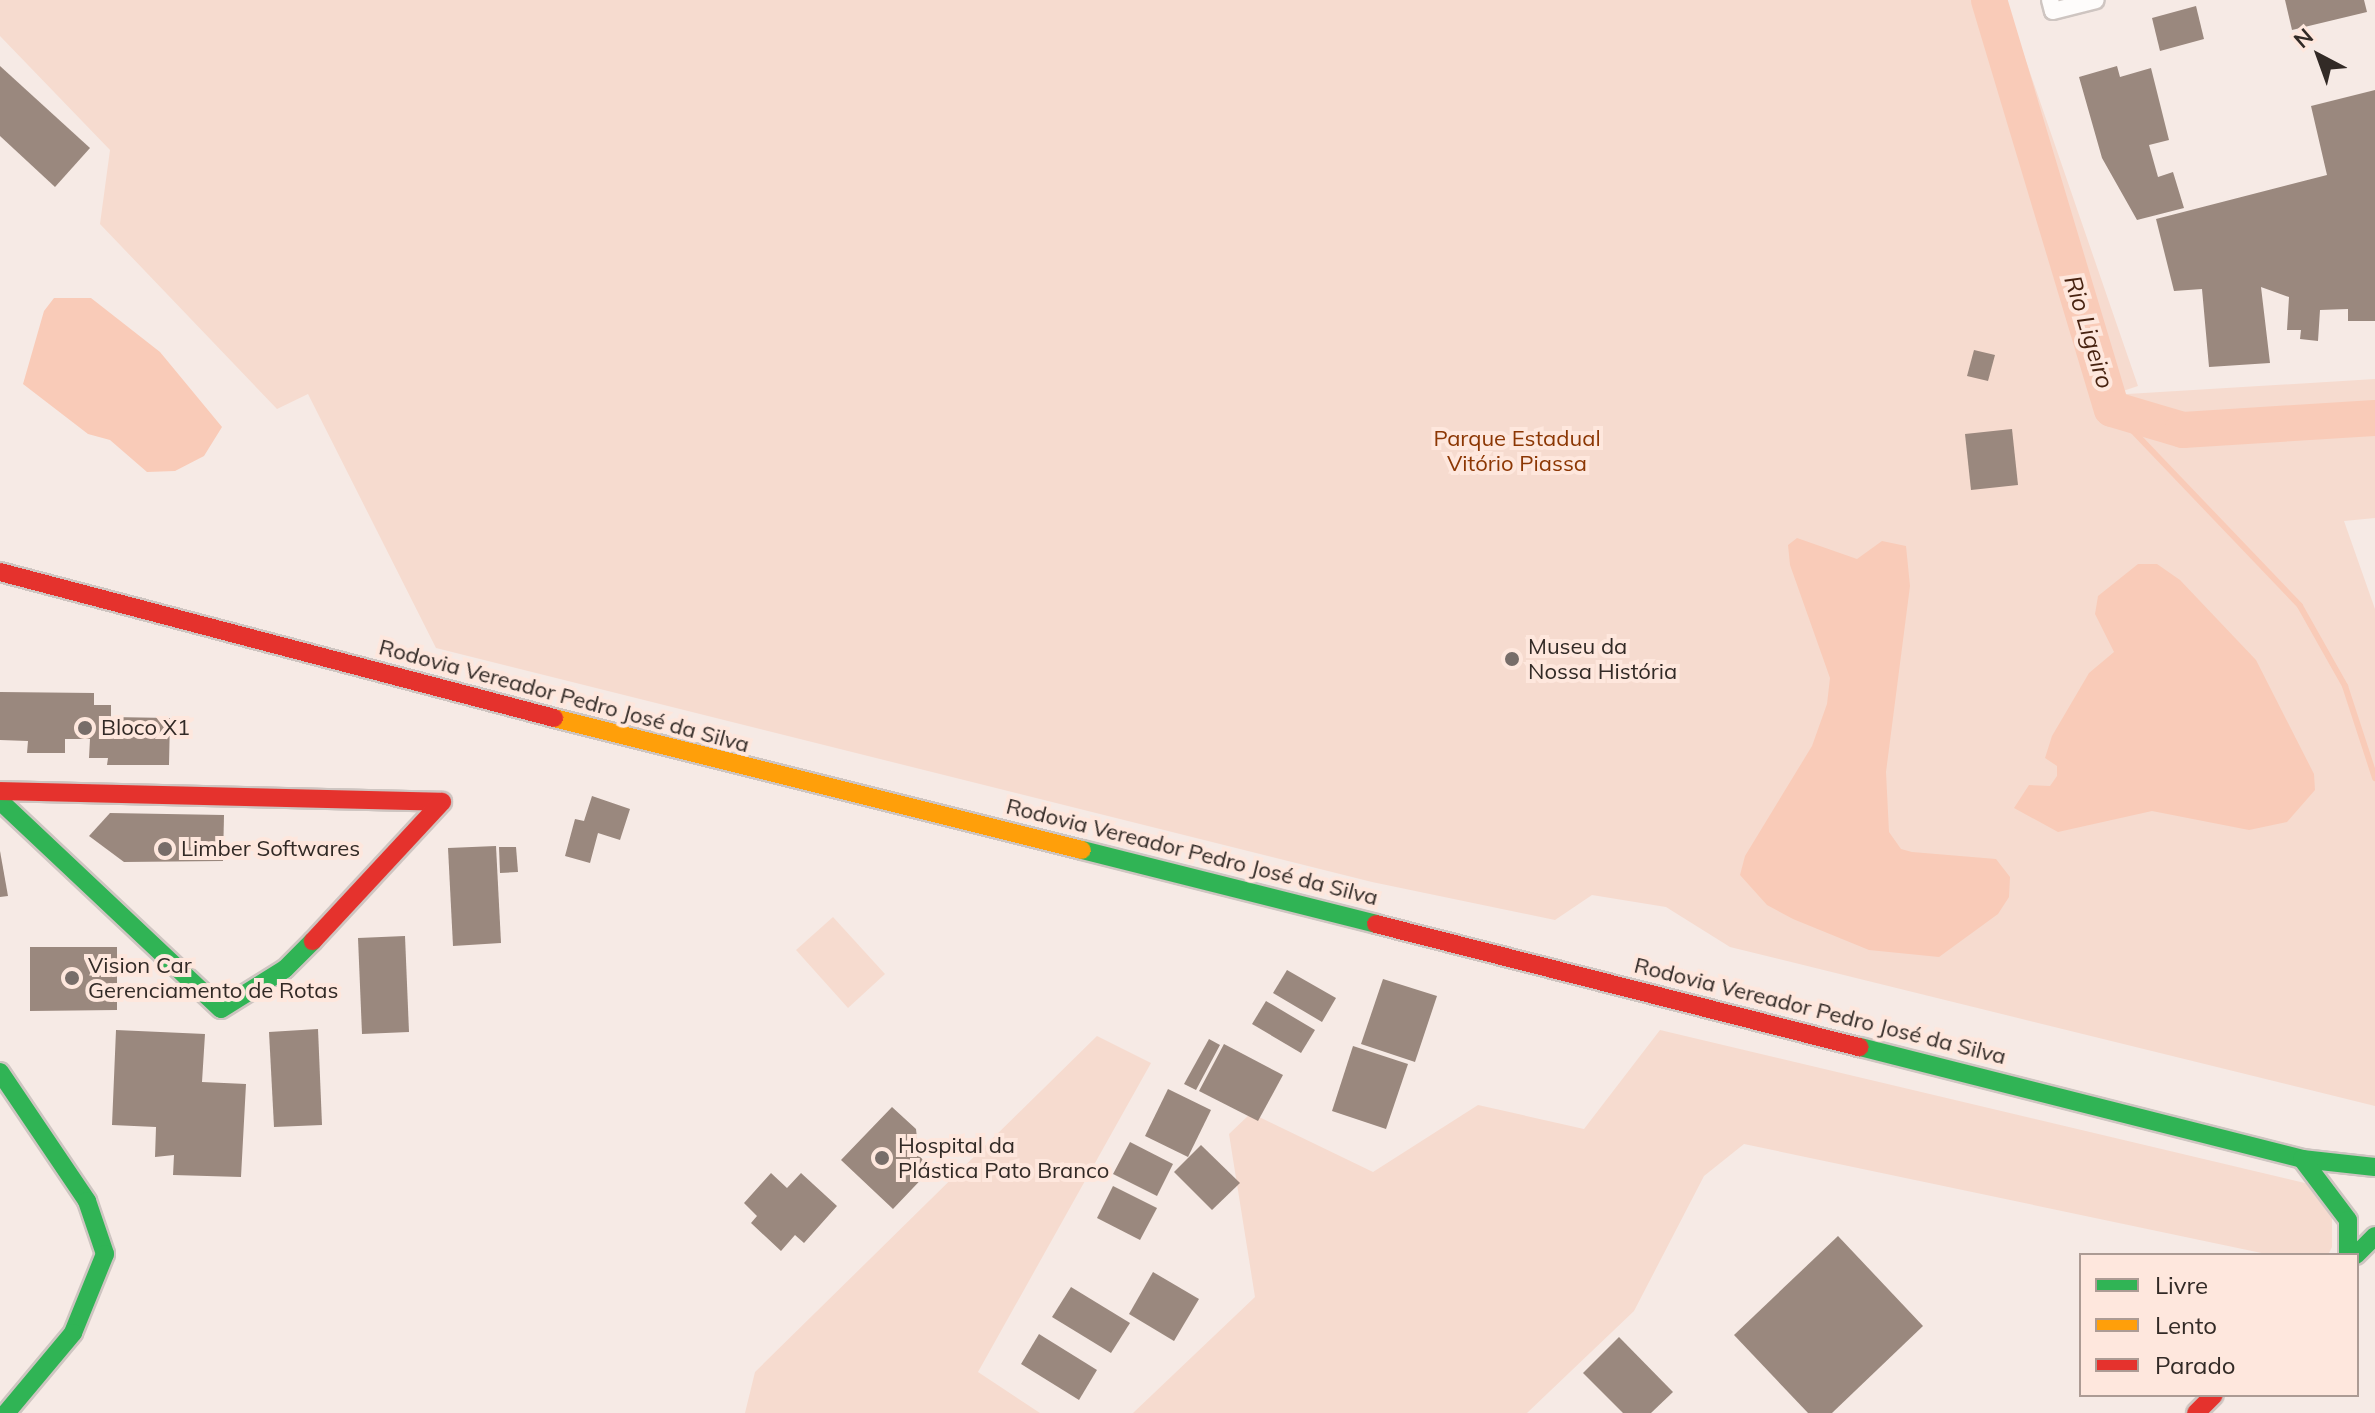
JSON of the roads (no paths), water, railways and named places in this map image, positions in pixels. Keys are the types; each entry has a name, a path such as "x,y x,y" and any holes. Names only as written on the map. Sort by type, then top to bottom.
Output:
{"main road":[{"name":"Rodovia Vereador Pedro José da Silva","path":"0,572 791,781 942,814 2302,1159 2375,1167"},
{"path":"0,791 442,802 386,868 285,969 221,1009 0,801"},
{"path":"0,1072 87,1201 105,1254 73,1333 6,1413"},
{"path":"2302,1159 2348,1220 2348,1253"},
{"path":"2358,1253 2375,1236"},
{"path":"2196,1413 2212,1397"}],"street":[{"path":"2050,0 2053,11 2096,0"}],"waterway":[{"name":"Rio Ligeiro","path":"1989,0 2112,409 2183,430 2375,418"},
{"path":"2112,409 2300,606 2345,686 2375,778"}],"place":[{"name":"Museu da Nossa História","path":"1512,659"},
{"name":"Bloco X1","path":"85,728"},
{"name":"Limber Softwares","path":"165,849"},
{"name":"Vision Car Gerenciamento de Rotas","path":"72,978"},
{"name":"Hospital da Plástica Pato Branco","path":"882,1158"}],"park label":[{"name":"Parque Estadual Vitório Piassa","path":"1517,450"}]}
